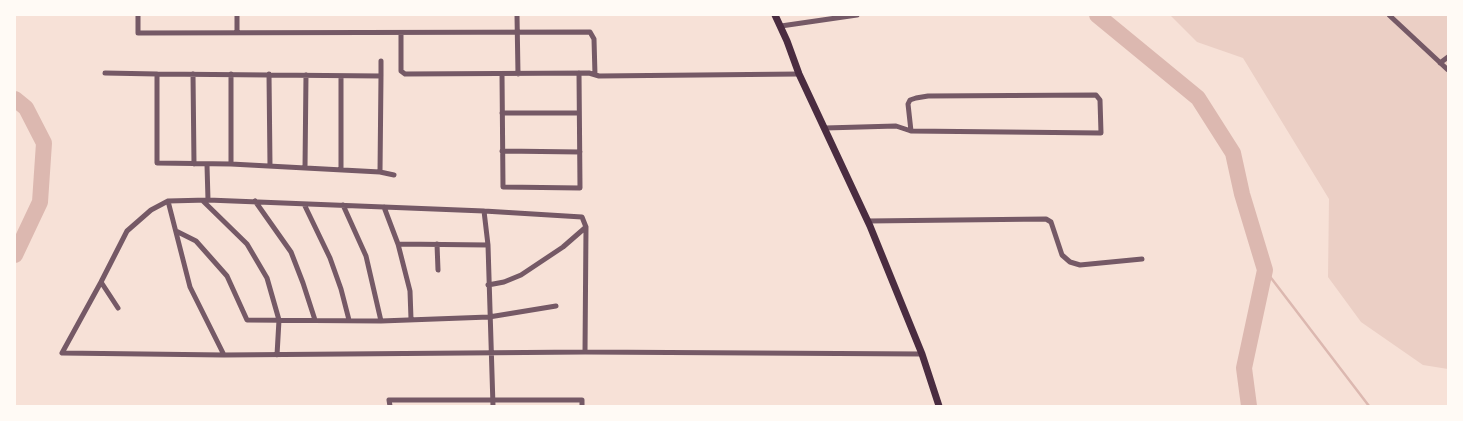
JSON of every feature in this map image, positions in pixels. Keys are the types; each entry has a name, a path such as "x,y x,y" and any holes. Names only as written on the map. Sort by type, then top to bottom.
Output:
{"main road":[{"path":"774,15 781,26 799,74 868,221 922,354 939,406"}],"street":[{"path":"138,15 138,33 590,32 594,39 595,75"},
{"path":"237,15 237,33"},
{"path":"517,15 518,74"},
{"path":"781,26 858,15"},
{"path":"1389,15 1448,70"},
{"path":"401,33 401,71 405,74 799,74"},
{"path":"1440,63 1448,57"},
{"path":"380,172 381,61"},
{"path":"105,73 381,76"},
{"path":"502,74 503,187 580,188 579,73"},
{"path":"157,74 157,163 231,164 380,172 394,175"},
{"path":"193,74 194,164"},
{"path":"231,74 231,164"},
{"path":"269,74 270,166"},
{"path":"306,75 306,168"},
{"path":"341,76 341,170"},
{"path":"825,128 896,126 911,130 1101,132 1100,100 1096,95 928,96 910,100 908,104 911,130"},
{"path":"502,113 579,113"},
{"path":"502,151 580,152"},
{"path":"207,165 205,201 247,244 267,278 279,320 277,355"},
{"path":"168,201 190,287 224,355"},
{"path":"586,352 586,227 582,217 255,201 168,201 151,210 127,231 62,352 224,355 586,352 922,354"},
{"path":"255,201 291,252 315,320"},
{"path":"304,204 330,258 349,320"},
{"path":"343,205 366,256 381,321"},
{"path":"384,207 398,244 410,291 412,319"},
{"path":"484,211 488,245 493,404"},
{"path":"868,221 1046,218 1051,222 1062,255 1070,262 1080,265 1142,259"},
{"path":"488,285 504,282 521,275 563,247 586,227"},
{"path":"176,231 196,241 227,276 247,320 381,321 490,316 556,306"},
{"path":"398,244 488,245"},
{"path":"437,244 438,270"},
{"path":"101,282 118,308"},
{"path":"390,406 389,400 493,404 582,400 582,406"}],"shaded area":[{"path":"1170,15 1448,15 1448,369 1423,365 1361,322 1328,277 1329,199 1243,58 1197,42"}],"waterway":[{"path":"1097,15 1198,98 1233,153 1242,194 1265,270 1244,368 1249,406"},
{"path":"15,99 26,108 44,143 40,202 15,255"},
{"path":"1265,270 1369,406"}]}
